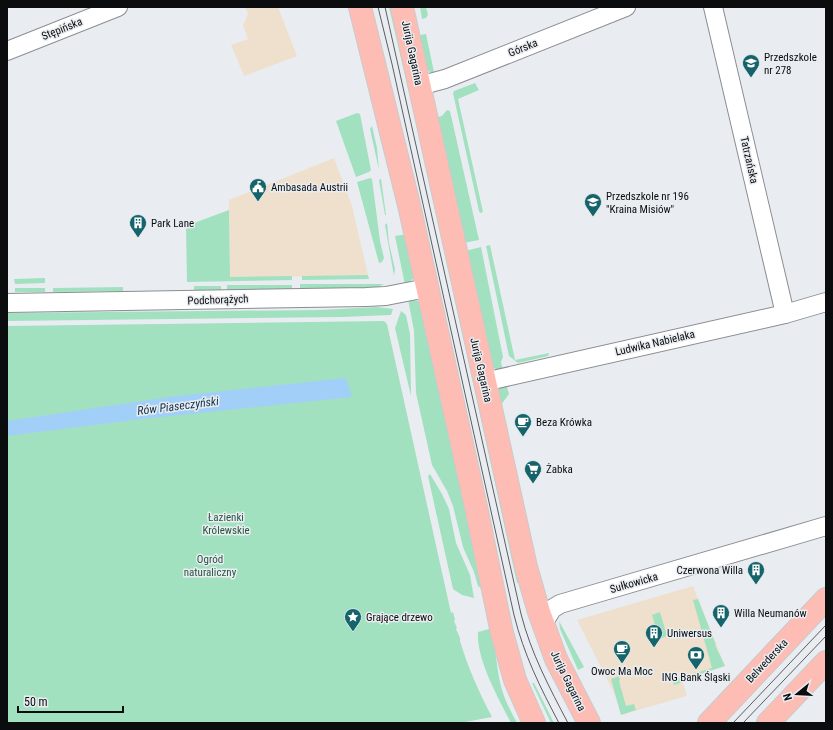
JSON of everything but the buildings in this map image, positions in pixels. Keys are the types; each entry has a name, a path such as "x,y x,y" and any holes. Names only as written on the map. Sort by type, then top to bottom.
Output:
{"main road":[{"path":"360,7 401,170 428,288 505,645 515,680 534,723"},
{"name":"Jurija Gagarina","path":"402,7 526,567 543,624 562,670 589,723"},
{"name":"Belwederska","path":"709,723 826,599"},
{"path":"768,723 826,662"}],"street":[{"name":"Stępińska","path":"7,51 118,7"},
{"name":"Górska","path":"419,86 445,79 626,7"},
{"name":"Tatrzańska","path":"713,7 785,314"},
{"name":"Podchorążych","path":"7,303 366,297 386,296 428,288"},
{"name":"Ludwika Nabielaka","path":"484,382 785,314 826,302"},
{"name":"Sułkowicka","path":"543,624 552,609 560,604 826,526"}],"shaded area":[{"path":"245,7 278,7 297,56 244,76 231,45 248,39 243,25 248,14"},
{"path":"334,158 352,206 368,275 230,278 229,200"},
{"name":"Uniwersus","path":"693,586 725,666 682,680 687,696 621,715 615,695 577,620"}],"green space":[{"path":"389,7 394,7 415,104 412,105"},
{"path":"420,7 426,7 428,15 426,18 422,19"},
{"path":"426,34 434,72 430,72 425,68 415,36"},
{"path":"475,83 479,90 458,99 483,212 480,213 453,93 454,91"},
{"path":"447,110 450,111 479,240 463,243 434,118 442,116"},
{"path":"357,113 360,114 371,170 356,177 336,121"},
{"path":"419,122 522,582 517,583 416,123"},
{"path":"372,126 377,148 379,170 370,129"},
{"path":"370,178 372,179 380,241 384,258 382,262 379,263 357,182"},
{"path":"381,179 386,215 379,180"},
{"path":"229,210 230,277 292,276 292,280 187,282 186,226"},
{"path":"387,223 389,243 395,269 394,276 385,225"},
{"path":"408,234 415,275 413,279 405,285 395,236"},
{"path":"490,245 515,360 549,353 548,356 518,363 509,356 486,246"},
{"path":"481,247 503,357 501,362 503,371 490,366 465,251"},
{"path":"368,275 369,279 302,280 302,276"},
{"path":"45,278 45,283 15,284 14,279"},
{"path":"300,284 384,284 376,288 300,289"},
{"path":"227,285 292,285 292,289 227,290"},
{"path":"194,286 221,286 221,290 194,290"},
{"path":"123,287 123,291 53,292 53,288"},
{"path":"15,288 45,288 45,292 15,292"},
{"path":"408,299 418,301 425,309 482,589 478,586 474,572 463,547 453,506 447,491 432,465 416,393 414,331"},
{"path":"377,307 393,309 391,315 342,317 7,321 7,313 320,310"},
{"path":"401,311 406,315 410,334 411,396 395,328"},
{"name":"Łazienki Królewskie","path":"384,321 387,324 451,613 453,612 456,629 470,670 492,717 460,723 7,723 7,326"},
{"path":"506,384 509,394 501,405 516,472 511,468 497,393 500,388"},
{"path":"430,474 449,509 456,543 470,575 474,598 462,595 453,589 428,476"},
{"path":"698,599 715,645 725,666 682,680 683,682 674,685 672,680 712,668 693,600"},
{"path":"660,612 667,636 659,639 652,615"},
{"path":"559,621 584,667 578,670 560,629"},
{"path":"491,629 493,635 501,688 517,723 511,723 484,666 478,643 478,632"},
{"path":"619,676 626,706 634,704 636,710 621,715 611,679"},
{"path":"532,683 534,683 554,723 551,723"}],"water":[{"name":"Rów Piaseczyński","path":"346,378 352,397 142,419 7,436 7,421 176,396"}],"tram line":[{"path":"378,7 392,64 514,615 533,670 559,723"},
{"path":"385,7 521,614 535,656 568,723"},
{"path":"733,723 826,625"},
{"path":"743,723 826,636"}],"place":[{"name":"Przedszkole nr 278","path":"751,78"},
{"name":"Ambasada Austrii","path":"258,202"},
{"name":"Przedszkole nr 196 \"Kraina Misiów\"","path":"593,217"},
{"name":"Park Lane","path":"138,238"},
{"name":"Beza Krówka","path":"523,437"},
{"name":"Żabka","path":"533,484"},
{"name":"Czerwona Willa","path":"756,585"},
{"name":"Willa Neumanów","path":"721,628"},
{"name":"Grające drzewo","path":"353,632"},
{"name":"Uniwersus","path":"654,648"},
{"name":"Owoc Ma Moc","path":"622,664"},
{"name":"ING Bank Śląski","path":"696,670"}],"park label":[{"name":"Ogród naturaliczny","path":"210,565"}]}
